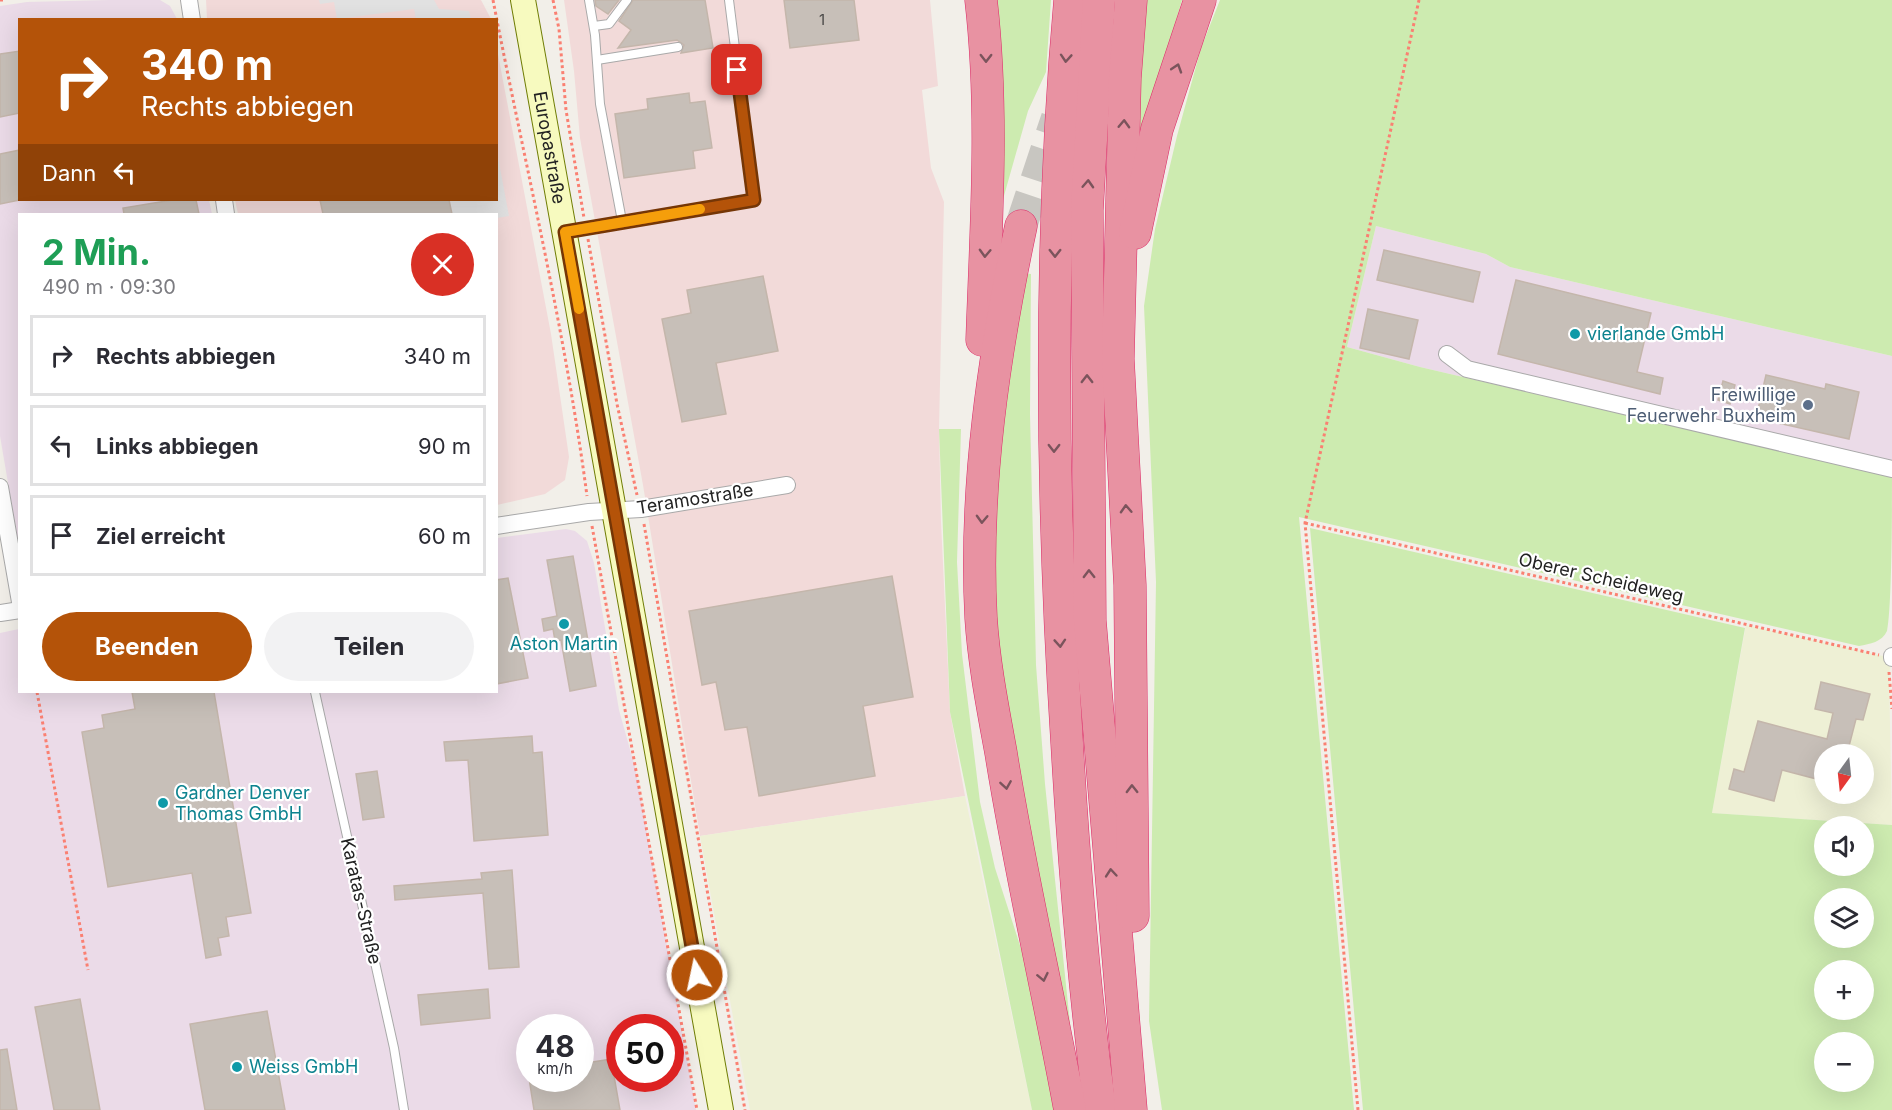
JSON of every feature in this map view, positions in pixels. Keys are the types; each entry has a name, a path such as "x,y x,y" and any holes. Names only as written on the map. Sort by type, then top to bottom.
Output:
{"highway":[{"path":"981,0 986,45 987,201 981,367 985,461 981,618 987,672 1017,853 1070,1110"},
{"path":"1070,0 1055,224 1054,481 1059,621 1075,869 1100,1110"},
{"path":"1099,0 1086,210 1090,621 1131,1105"},
{"path":"1131,0 1125,78 1118,359 1131,630 1133,1001 1131,1105"},
{"path":"1119,308 1157,129 1196,10"},
{"path":"985,461 1002,313 1021,226"}],"main road":[{"name":"Europastraße","path":"523,0 575,230 614,511 721,1110"}],"street":[{"path":"189,0 192,18"},
{"path":"1447,354 1467,369 1892,469"},
{"name":"Teramostraße","path":"498,526 589,512 641,509 787,485"},
{"path":"0,487 18,590"},
{"path":"0,613 18,610"}],"lane":[{"path":"589,0 594,26 600,105 622,221"},
{"path":"594,26 609,24 627,0"},
{"path":"575,230 754,200 729,0"},
{"path":"597,60 678,47"},
{"name":"Karatas-Straße","path":"315,693 394,1048 404,1110"}],"path":[{"path":"0,0 5,0"},
{"path":"493,0 497,18"},
{"path":"553,0 559,29 575,230 641,509 745,1110"},
{"path":"1358,1110 1305,524 1419,0"},
{"path":"498,25 541,226 589,512 697,1110"},
{"name":"Oberer Scheideweg","path":"1305,524 1892,657"},
{"path":"1892,657 1889,674 1892,709"},
{"path":"37,693 88,970"}],"shaded area":[{"path":"160,0 170,6 176,18 18,18 18,201 209,201 212,213 18,213 18,541 0,436 0,6 27,2"},
{"path":"206,0 481,0 490,18 207,18"},
{"path":"319,0 434,0 439,9 469,11 471,18 416,18 414,9 337,18 334,2 320,4"},
{"path":"564,0 930,0 938,86 922,90 931,168 944,202 939,429 941,522 950,712 965,796 700,836 643,485 580,138"},
{"path":"498,54 551,334 569,457 565,480 545,494 498,505 498,213 238,213 235,201 498,201"},
{"path":"498,157 509,216 498,218 498,213 452,213 449,201 498,201"},
{"path":"1376,226 1486,254 1510,267 1892,356 1892,477 1420,367 1347,347"},
{"path":"566,529 575,531 587,541 594,563 619,710 636,771 679,1014 606,1014 606,1092 684,1092 684,1042 696,1110 0,1110 0,633 18,629 18,693 498,693 498,538"}],"green space":[{"path":"991,0 1051,0 1046,72 1028,111 998,217"},
{"path":"1141,0 1182,0 1131,180"},
{"path":"1220,0 1892,0 1892,356 1510,267 1486,254 1376,226 1347,347 1420,367 1892,477 1890,601 1885,635 1879,640 1859,646 1299,517 1354,1110 1162,1110 1149,1021 1156,582 1144,306 1155,229 1177,136 1201,48"},
{"path":"1024,273 1031,274 1030,414 1036,665 1045,784 1075,1071 1008,730 993,598 998,454"},
{"path":"939,429 961,429 957,562 962,654 980,802 995,868 1025,961 1056,1110 1032,1110 950,712"},
{"path":"1310,528 1745,628 1712,813 1814,820 1814,876 1874,876 1874,824 1892,825 1892,1110 1363,1110"},
{"path":"1746,625 1892,658 1889,674 1892,825 1874,824 1874,816 1814,816 1814,820 1712,813"},
{"path":"965,796 1032,1110 750,1110 700,836"}],"building":[{"path":"595,0 619,0 608,14 596,6"},
{"path":"633,0 705,0 713,48 681,53 684,45 677,40 618,48 631,30 619,21"},
{"path":"784,0 854,0 859,40 790,48"},
{"path":"18,51 18,113 0,117 0,54"},
{"path":"689,93 690,103 705,101 712,148 693,151 695,168 624,178 615,114 648,109 647,99"},
{"path":"18,150 18,200 0,204 0,154"},
{"path":"166,201 196,201 199,213 124,213 123,208"},
{"path":"320,201 449,201 452,213 323,213"},
{"path":"1384,250 1480,272 1473,302 1377,280"},
{"path":"763,276 778,351 716,363 726,414 682,422 662,319 691,313 687,290"},
{"name":"vierlande GmbH","path":"1516,280 1651,313 1637,372 1663,378 1660,394 1498,354"},
{"path":"1368,309 1418,320 1409,359 1360,348"},
{"name":"Freiwillige Feuerwehr Buxheim","path":"1766,375 1825,389 1826,384 1859,392 1849,439 1756,418"},
{"path":"1723,381 1735,385 1730,404 1718,400"},
{"name":"Aston Martin","path":"573,556 596,686 570,691 561,640 555,641 553,629 544,631 542,619 557,616 547,560"},
{"path":"892,576 913,697 863,706 875,776 759,796 747,727 725,730 716,682 702,685 689,611"},
{"path":"508,578 528,678 498,684 498,580"},
{"path":"1821,682 1870,694 1863,720 1856,719 1850,744 1814,744 1814,778 1782,770 1774,801 1729,789 1734,769 1744,772 1758,721 1827,739 1833,713 1815,709"},
{"name":"Gardner Denver Thomas GmbH","path":"132,693 214,693 251,913 226,917 229,936 218,938 221,955 206,958 192,873 108,887 82,732 104,728 102,715 135,709"},
{"path":"532,736 533,753 542,752 548,835 474,841 468,760 446,761 444,742"},
{"path":"377,771 384,817 363,820 356,774"},
{"path":"512,870 519,967 489,969 483,893 395,900 394,886 482,879 481,873"},
{"path":"488,989 490,1018 421,1025 418,995"},
{"path":"80,999 100,1110 54,1110 35,1007"},
{"name":"Weiss GmbH","path":"267,1011 285,1110 205,1110 190,1024"},
{"path":"7,1049 17,1110 0,1110 0,1050"},
{"path":"606,1060 606,1092 617,1092 620,1110 534,1110 531,1092 594,1092 594,1062"}],"tunnel":[{"path":"1021,226 1057,118"}],"slow traffic":[{"path":"579,309 565,232 700,209"}],"place":[{"name":"vierlande GmbH","path":"1575,334"},
{"name":"Freiwillige Feuerwehr Buxheim","path":"1808,405"},
{"name":"Aston Martin","path":"564,624"},
{"name":"Gardner Denver Thomas GmbH","path":"163,803"},
{"name":"Weiss GmbH","path":"237,1067"}],"route":[{"path":"697,975 565,232 754,200 737,70"}]}
